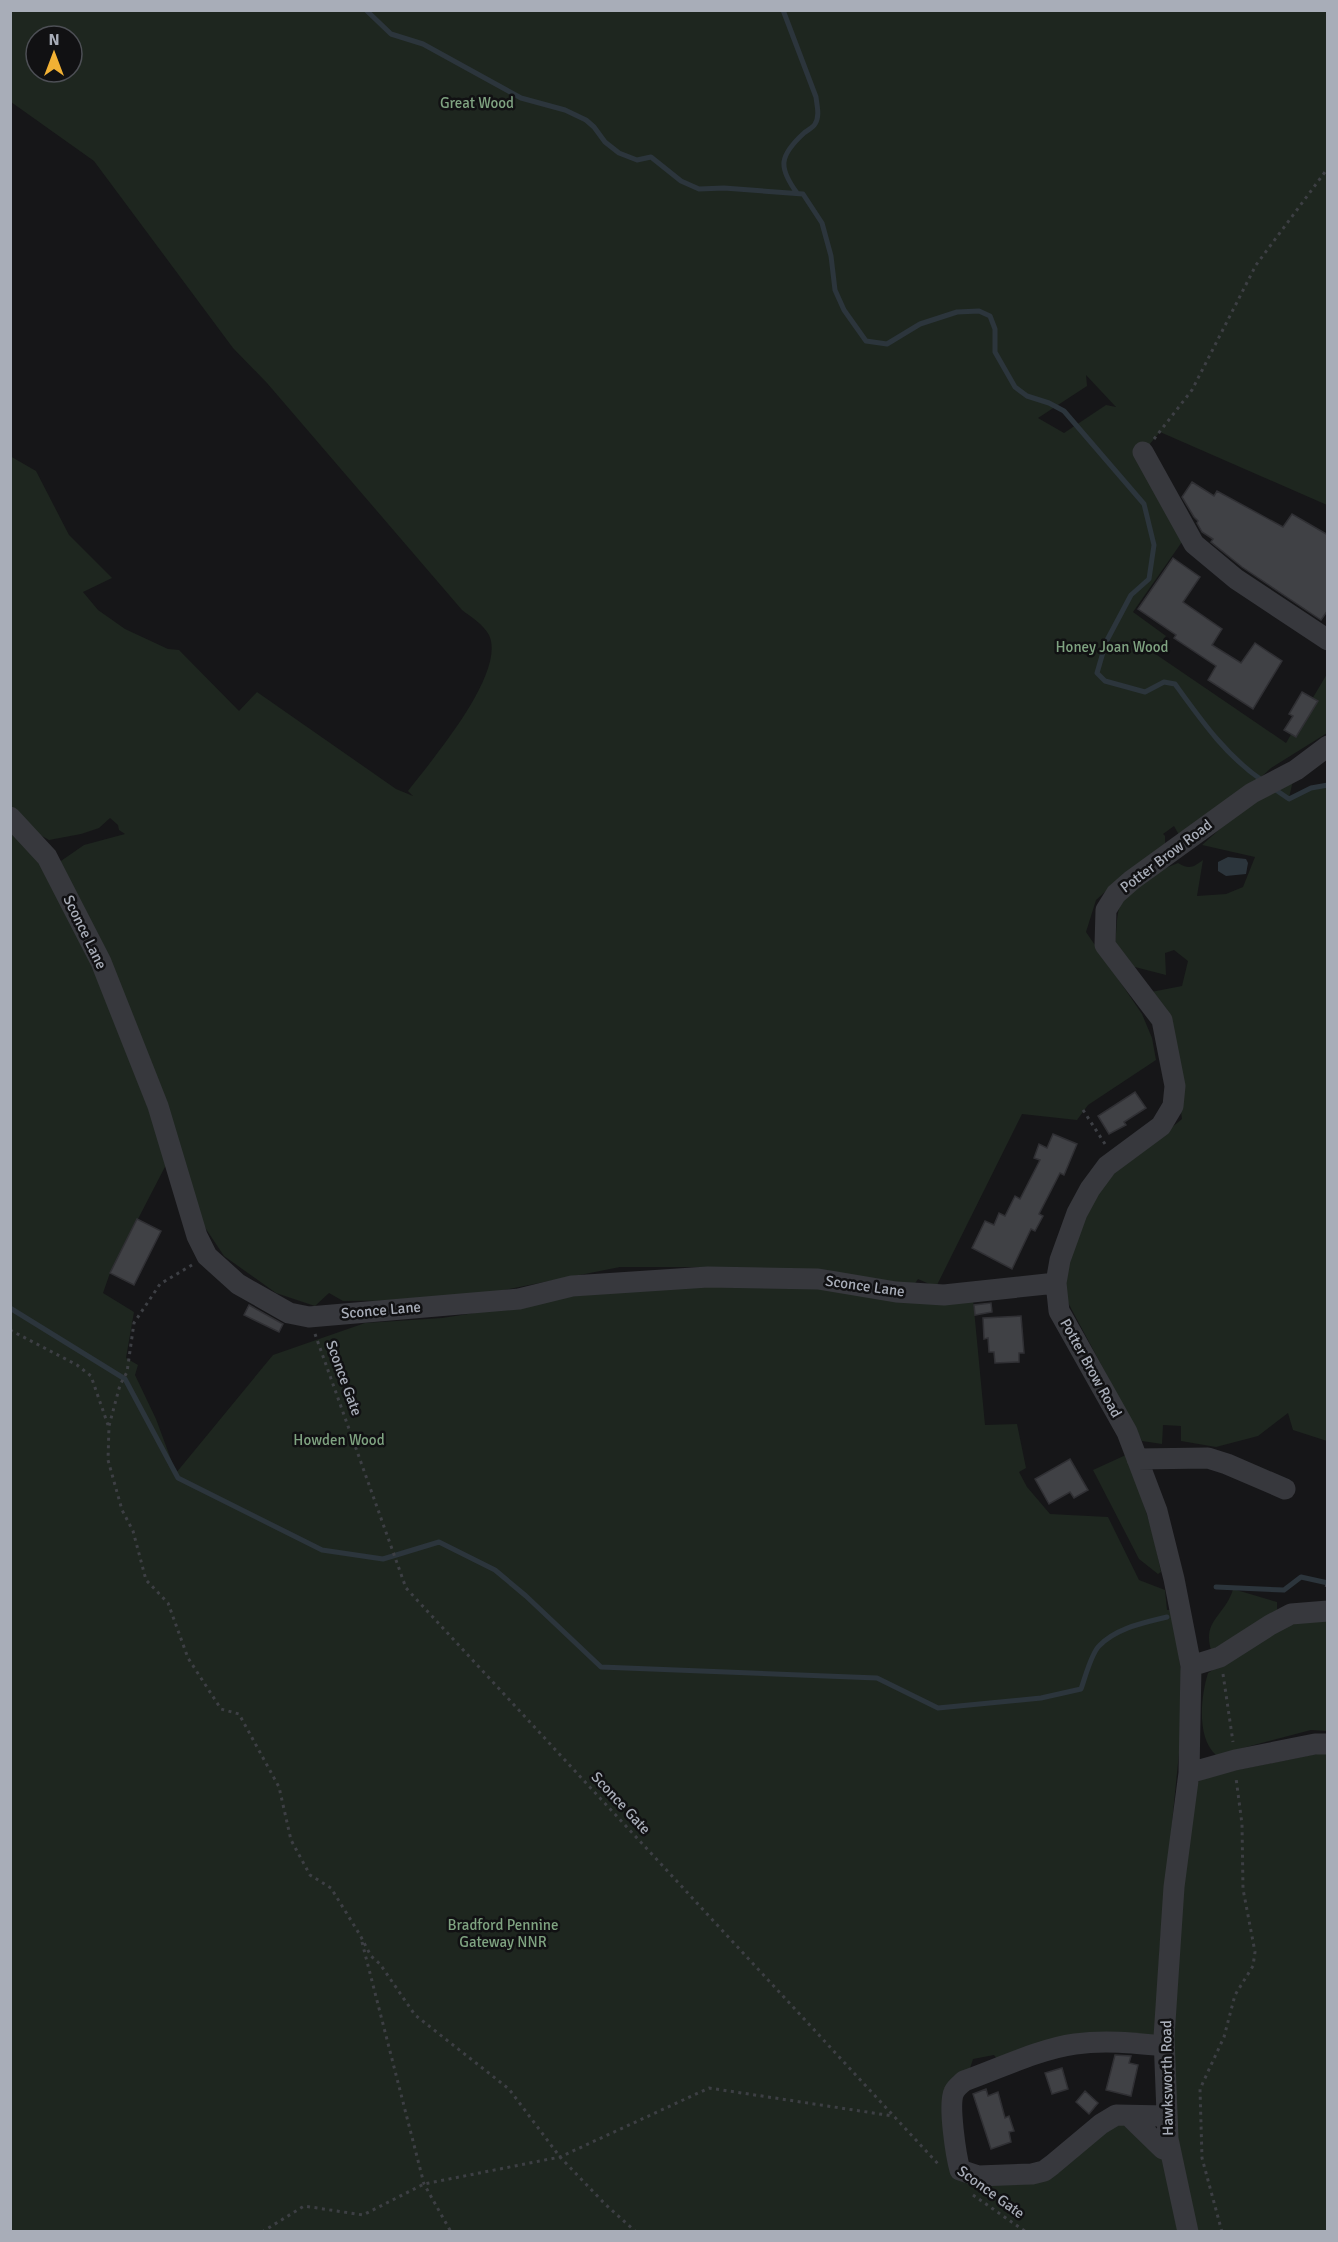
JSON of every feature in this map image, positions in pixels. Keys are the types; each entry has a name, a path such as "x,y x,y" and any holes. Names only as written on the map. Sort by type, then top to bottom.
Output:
{"street":[{"path":"1143,452 1194,544 1236,579 1328,640"},
{"name":"Potter Brow Road","path":"1174,1887 1189,1773 1191,1666 1174,1579 1157,1510 1127,1432 1059,1311 1056,1283 1060,1260 1077,1213 1096,1181 1107,1166 1161,1126 1173,1106 1175,1086 1162,1020 1105,945 1106,910 1116,894 1132,879 1252,793 1296,770 1328,746"},
{"name":"Sconce Lane","path":"10,817 47,857 101,962 158,1106 197,1236 207,1256 238,1284 289,1313 309,1317 519,1299 572,1286 708,1277 818,1279 896,1292 944,1295 1056,1283"},
{"path":"1137,1459 1208,1458 1285,1489"},
{"path":"1191,1666 1220,1657 1291,1614 1328,1611"},
{"path":"1189,1773 1235,1760 1315,1744 1328,1744"},
{"name":"Hawksworth Road","path":"1174,1887 1164,2046 1170,2151 1188,2232"},
{"path":"1164,2046 1105,2042 1073,2044 1046,2051 964,2081 955,2088 951,2098 960,2170 978,2176 1032,2174 1044,2171 1101,2124 1116,2115 1167,2116"},
{"path":"1129,2116 1163,2149 1170,2151"}],"path":[{"path":"1143,452 1192,390 1256,265 1328,168"},
{"path":"1083,1110 1103,1140 1113,1161"},
{"path":"207,1256 160,1284 134,1323 127,1372 120,1385 109,1426 108,1460 122,1510 133,1531 146,1580 168,1603 188,1658 220,1709 239,1714 279,1787 291,1840 310,1875 331,1888 370,1956 380,1964 415,2015 509,2089 560,2157 605,2204 636,2232"},
{"name":"Sconce Gate","path":"309,1317 406,1588 939,2166"},
{"path":"10,1330 77,1365 91,1376 109,1426"},
{"path":"1220,1657 1242,1824 1243,1890 1255,1952 1253,1966 1235,1995 1224,2037 1200,2089 1203,2158 1222,2232"},
{"path":"360,1935 424,2184 451,2232"},
{"path":"262,2232 304,2206 363,2215 424,2184 560,2157 710,2088 893,2116"},
{"name":"Sconce Gate","path":"973,2195 1026,2232"}],"green space":[{"path":"11,11 1327,11 1327,505 1160,432 1143,452 1184,539 1133,612 1166,636 1154,653 1286,743 1327,674 1327,733 1271,768 1248,789 1179,835 1174,826 1163,834 1165,844 1132,868 1096,900 1086,932 1142,1014 1152,1038 1156,1060 1088,1105 1077,1120 1022,1114 936,1287 918,1279 912,1288 721,1267 620,1267 454,1300 343,1301 329,1293 315,1306 276,1293 224,1256 200,1220 58,863 84,845 125,834 110,818 99,828 49,840 33,831 11,806 10,456 36,471 69,535 112,578 83,592 98,610 125,629 168,649 179,650 239,711 257,692 396,789 413,796 408,791 448,739 477,693 487,671 492,651 486,631 462,610 267,383 233,348 94,161 11,102","holes":["1086,375 1116,407 1106,405 1064,433 1038,418 1087,386"]},
{"path":"1294,776 1289,798 1311,788 1327,785 1327,1441 1293,1430 1288,1413 1258,1436 1216,1447 1181,1441 1181,1426 1163,1425 1162,1444 1142,1441 1065,1297 1074,1245 1080,1227 1097,1195 1120,1168 1182,1119 1174,1060 1151,992 1182,986 1188,961 1174,950 1165,953 1166,975 1131,966 1115,942 1118,913 1123,900 1135,885 1178,863 1191,867 1203,860 1197,896 1226,894 1243,887 1255,857 1202,845 1260,793"},
{"path":"10,826 38,855 86,943 168,1161 110,1273 103,1293 134,1312 126,1358 138,1365 135,1375 156,1419 176,1473 273,1355 365,1323 442,1318 514,1307 582,1291 805,1284 973,1299 985,1425 1017,1424 1026,1468 1019,1472 1027,1487 1050,1514 1108,1517 1139,1580 1165,1590 1167,1610 1172,1610 1181,1671 1180,1743 1160,1943 1155,2039 1000,2063 994,2055 973,2059 969,2071 954,2083 956,2170 1032,2180 1118,2121 1161,2155 1181,2231 11,2231"},
{"path":"1128,1454 1153,1534 1161,1572 1158,1574 1139,1559 1093,1470"},
{"path":"1233,1589 1277,1602 1277,1610 1249,1630 1211,1650 1209,1640 1212,1624 1230,1598"},
{"path":"1327,1617 1327,1731 1311,1730 1216,1755 1205,1738 1203,1727 1203,1693 1208,1673 1281,1625"},
{"path":"1327,1752 1327,2231 1192,2232 1175,2151 1172,1992 1195,1787 1202,1777"}],"shaded area":[{"path":"1228,857 1246,859 1248,863 1246,874 1226,876 1218,871 1218,862"}],"building":[{"path":"1192,482 1214,496 1217,491 1283,527 1292,514 1328,535 1328,610 1321,620 1242,567 1211,542 1213,539 1202,532 1198,521 1182,497"},
{"path":"1173,558 1200,577 1183,602 1222,629 1212,645 1241,663 1255,643 1282,661 1253,709 1208,680 1216,666 1174,638 1176,635 1138,609"},
{"path":"1302,692 1318,701 1296,737 1284,730 1293,716 1289,714"},
{"path":"1135,1092 1146,1108 1124,1122 1126,1125 1109,1134 1098,1116"},
{"path":"1053,1134 1077,1144 1064,1175 1060,1173 1039,1214 1043,1216 1035,1231 1031,1229 1012,1269 972,1248 985,1221 994,1225 999,1213 1005,1216 1015,1196 1020,1199 1040,1160 1034,1158 1039,1144 1047,1148"},
{"path":"137,1219 161,1231 134,1285 110,1273"},
{"path":"991,1303 992,1312 975,1315 974,1305"},
{"path":"249,1305 283,1324 279,1332 244,1315"},
{"path":"1021,1316 1024,1353 1019,1353 1019,1362 995,1363 994,1352 989,1352 988,1338 984,1339 983,1318"},
{"path":"1070,1459 1088,1490 1074,1498 1070,1492 1049,1504 1035,1479"},
{"path":"1115,2055 1131,2056 1129,2063 1138,2065 1131,2096 1106,2090"},
{"path":"1062,2068 1068,2089 1052,2094 1045,2073"},
{"path":"986,2089 988,2096 998,2092 1005,2118 1009,2116 1014,2131 1009,2132 1011,2142 991,2149 973,2094"},
{"path":"1085,2091 1098,2103 1089,2114 1076,2102"}],"waterway":[{"path":"366,10 391,34 423,44 521,98 565,110 586,120 605,142 619,153 637,160 651,157 681,181 699,189 724,188 803,194 822,223 831,256 835,290 844,310 866,341 887,344 920,324 957,312 979,311 990,316 995,329 995,352 1015,387 1027,396 1064,411 1144,504 1154,545 1149,579 1131,595 1106,642 1097,673 1105,681 1145,692 1164,682 1175,684 1226,749 1263,781"},
{"path":"783,10 816,97 818,111 817,121 790,148 784,162 784,169 797,193"},
{"path":"1273,788 1289,799 1311,788 1328,785"},
{"path":"10,1308 125,1379 178,1478 322,1550 383,1559 439,1542 495,1570 601,1667 877,1678 938,1708 1041,1698 1081,1689 1093,1655 1106,1640 1130,1627 1167,1617"},
{"path":"1216,1587 1284,1590 1301,1577 1328,1583"}],"park label":[{"name":"Great Wood","path":"477,103"},
{"name":"Honey Joan Wood","path":"1112,647"},
{"name":"Howden Wood","path":"339,1440"},
{"name":"Bradford Pennine Gateway NNR","path":"503,1934"}]}
